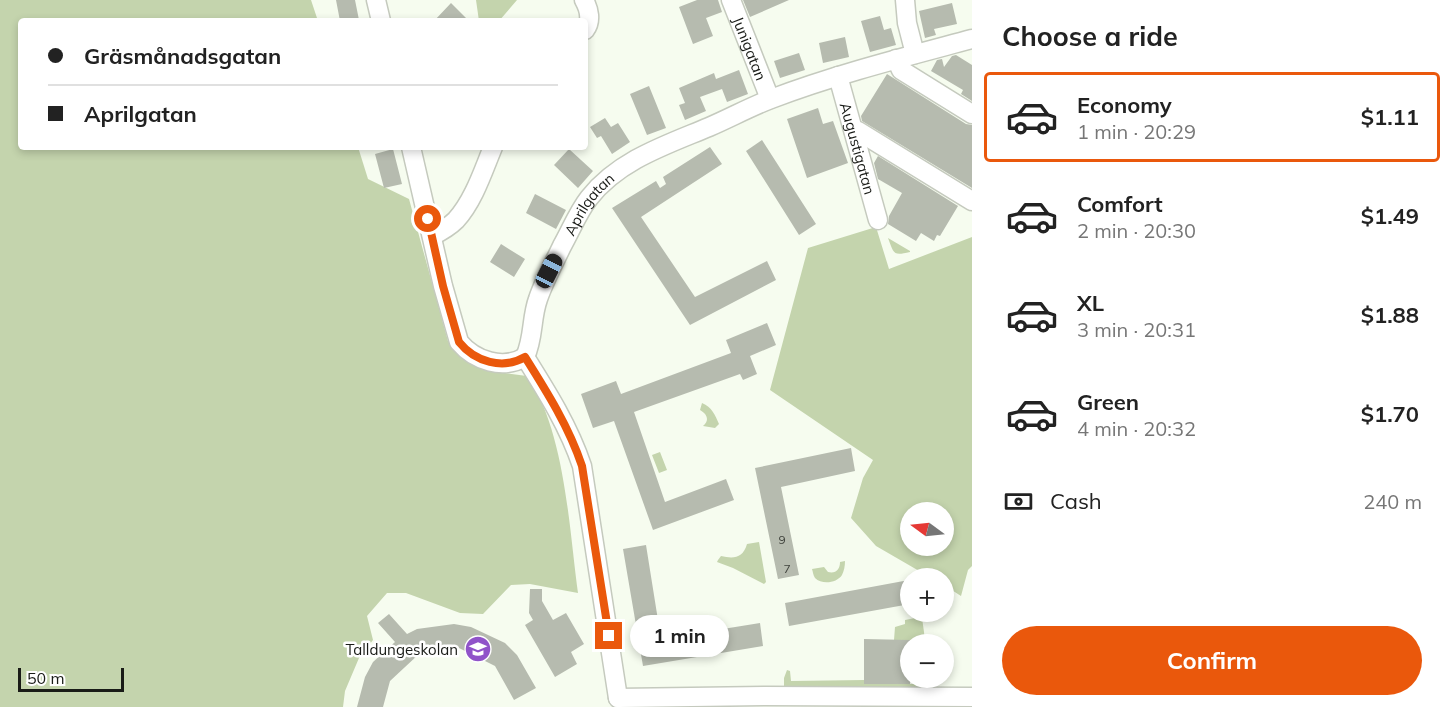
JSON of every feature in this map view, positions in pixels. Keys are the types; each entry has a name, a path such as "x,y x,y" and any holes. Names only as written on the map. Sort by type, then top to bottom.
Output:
{"street":[{"path":"376,0 380,18"},
{"path":"584,0 589,15 588,26"},
{"name":"Junigatan","path":"731,0 770,99"},
{"path":"905,0 907,23 915,54"},
{"name":"Aprilgatan","path":"525,357 529,348 533,316 549,271 588,199 612,174 642,155 770,99 838,76 972,39"},
{"path":"896,59 901,70 972,114"},
{"name":"Augustigatan","path":"838,76 878,220"},
{"path":"854,132 858,131 972,201"},
{"path":"412,150 443,286 459,342 465,349 486,361 510,363 525,357 557,409 576,449 582,466 616,703 753,696 972,697"},
{"path":"432,236 456,220 470,200 492,150"}],"green space":[{"path":"0,0 311,0 317,18 18,18 18,150 359,150 368,179 409,199 448,341 464,359 473,364 493,371 527,376 540,398 550,424 563,480 578,593 530,584 511,585 483,614 460,613 406,593 387,593 367,616 373,640 359,658 345,691 343,707 0,707"},
{"path":"476,0 517,0 502,18 479,18"},
{"path":"876,227 889,269 972,237 972,566 968,570 961,596 954,591 954,568 914,568 876,546 851,518 863,478 873,460 770,390 808,248"},
{"path":"888,238 910,251 910,252 897,254"},
{"path":"702,403 714,414 719,424 715,428 703,426 707,419 700,410"},
{"path":"660,452 667,470 659,473 652,455"},
{"path":"759,542 766,582 764,584 717,562 721,556 740,555 747,544"},
{"path":"845,561 843,573 837,580 825,582 814,577 812,569 824,567 828,572 835,572 840,562"},
{"path":"905,622 922,622 924,634 900,634 900,640 894,640 895,627"},
{"path":"787,670 790,671 791,681 864,680 864,684 900,684 900,688 787,688 784,687"}],"building":[{"path":"336,0 355,0 359,18 339,18"},
{"path":"697,0 718,0 722,12 706,18 713,36 693,44 679,7"},
{"path":"743,0 789,0 750,17"},
{"path":"451,3 466,18 437,18"},
{"path":"952,3 957,24 934,29 936,35 925,38 919,11"},
{"path":"880,16 884,30 891,28 896,45 870,52 861,21"},
{"path":"845,37 849,57 823,63 819,43"},
{"path":"799,53 805,70 780,78 774,61"},
{"path":"956,55 972,65 972,101 961,94 963,90 931,71 937,60 942,59 944,67 952,56"},
{"path":"739,70 748,94 727,102 722,89 700,97 706,111 685,120 679,105 685,103 679,88 714,73 716,79"},
{"path":"887,74 966,124 972,125 972,188 862,121 861,116"},
{"path":"649,86 666,128 647,135 630,94"},
{"path":"818,108 823,124 833,121 848,163 807,178 787,119"},
{"path":"605,118 611,127 618,123 630,142 612,154 601,136 597,138 590,127"},
{"path":"762,140 816,224 799,235 746,151"},
{"path":"710,147 722,164 641,217 695,297 767,261 776,280 690,325 612,208 656,181 660,188 666,184 663,177"},
{"path":"393,150 402,184 384,188 375,154"},
{"path":"570,150 593,171 578,188 554,165"},
{"path":"878,156 958,206 940,236 937,235 934,241 921,233 916,241 888,224 889,216 902,193 878,179 874,163"},
{"path":"535,194 566,210 556,229 526,213"},
{"path":"501,244 525,259 514,277 490,262"},
{"path":"767,323 776,345 750,356 757,374 743,380 740,374 634,412 665,502 726,479 734,500 653,530 614,421 593,428 581,394 616,381 621,394 731,353 726,340"},
{"path":"851,448 855,471 781,487 799,575 778,579 755,468"},
{"path":"646,545 661,639 760,623 763,646 643,666 623,549"},
{"path":"900,582 900,606 789,626 785,603"},
{"path":"530,589 542,589 542,601 553,620 566,613 584,644 571,652 577,664 555,677 525,625 533,620 529,613"},
{"path":"389,614 407,634 417,629 454,624 471,627 505,643 517,655 536,688 514,700 495,666 459,648 419,654 390,681 383,707 357,707 365,677 373,662 395,642 378,623"},
{"path":"864,639 900,640 900,684 864,684"}],"place":[{"name":"Talldungeskolan","path":"478,649"}],"route":[{"path":"428,219 443,286 459,342 465,349 486,361 510,363 525,357 557,409 576,449 582,466 609,636"}]}
